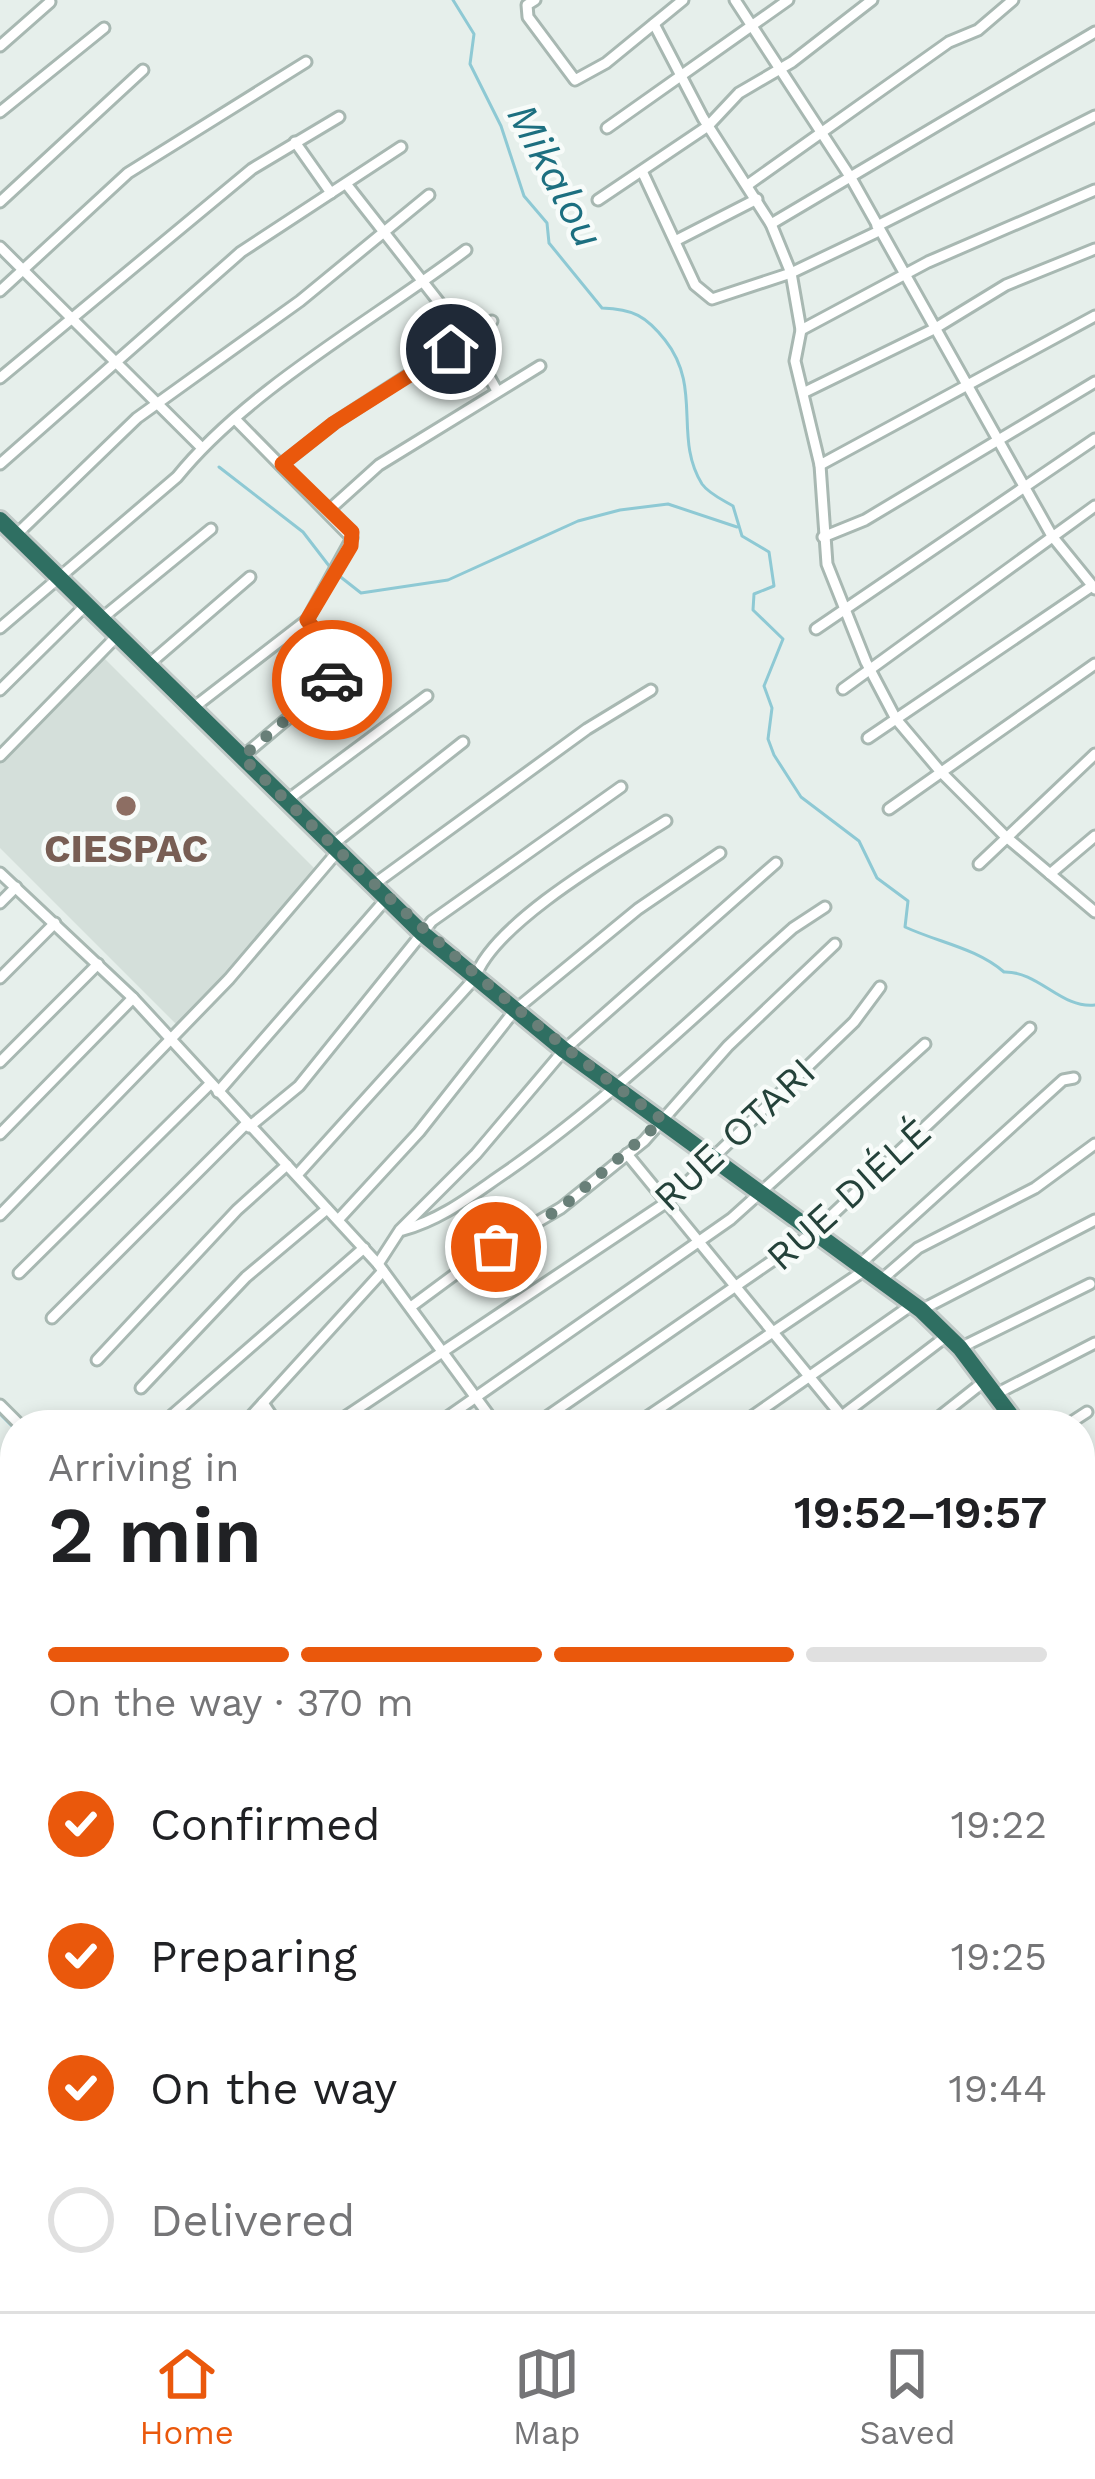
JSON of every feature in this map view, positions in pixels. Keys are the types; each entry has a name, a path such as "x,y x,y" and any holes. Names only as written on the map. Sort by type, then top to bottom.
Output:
{"highway":[{"path":"0,520 422,933 564,1050 917,1307 954,1341 1007,1410"}],"street":[{"path":"535,0 527,5 528,17 575,80 683,0"},
{"path":"735,0 851,178 1052,536 1094,586 868,738"},
{"path":"607,128 788,0"},
{"path":"598,200 708,126 740,93 872,0"},
{"path":"749,184 949,42 978,30 1013,0"},
{"path":"0,46 50,2"},
{"path":"654,24 708,126 749,184 791,273 801,330 795,361 820,465 826,563 870,670 896,719 940,771 1007,838 1095,912"},
{"path":"0,112 104,28"},
{"path":"771,224 1095,32"},
{"path":"0,291 128,173 306,62"},
{"path":"0,202 143,70"},
{"path":"642,171 695,285 712,299 791,273 972,183 1031,143 1095,116"},
{"path":"0,378 252,169 339,117"},
{"path":"295,142 332,193"},
{"path":"0,464 112,361 242,252 401,147"},
{"path":"347,185 467,338 496,389"},
{"path":"801,330 1038,210 1095,190"},
{"path":"16,535 155,404 300,302 429,195"},
{"path":"676,240 757,199"},
{"path":"0,247 68,320 201,447"},
{"path":"805,392 934,329 1006,285 1095,249"},
{"path":"0,628 177,476 201,447 466,250"},
{"path":"820,465 1095,316"},
{"path":"282,464 334,423 492,321"},
{"path":"329,510 380,465 540,366"},
{"path":"823,537 865,520 1095,382"},
{"path":"194,708 307,620 352,538 236,420"},
{"path":"816,629 1095,439"},
{"path":"842,688 1095,506"},
{"path":"101,619 211,529"},
{"path":"148,664 250,577"},
{"path":"0,690 87,604"},
{"path":"242,757 344,671 307,620"},
{"path":"0,756 118,635"},
{"path":"889,809 1095,664"},
{"path":"373,885 587,729 651,690"},
{"path":"286,801 427,696"},
{"path":"0,1215 170,1041 335,848 463,742"},
{"path":"980,864 1095,754"},
{"path":"52,1318 248,1126 299,1086 422,933 449,908 621,787"},
{"path":"297,1175 476,978 488,955 540,905 666,821"},
{"path":"1050,874 1095,836"},
{"path":"338,1220 418,1132 515,1010 638,909 720,853"},
{"path":"256,1410 381,1267 400,1231 476,1154 564,1050 776,862"},
{"path":"0,873 133,998 364,1248 444,1348 486,1410"},
{"path":"0,903 16,887"},
{"path":"20,1274 214,1088 387,898"},
{"path":"400,1231 448,1212 616,1087 794,928 825,907"},
{"path":"0,978 56,923"},
{"path":"412,1306 481,1255 561,1208 627,1154 728,1046 835,944"},
{"path":"0,1062 98,964"},
{"name":"RUE OTARI","path":"355,1410 667,1202 854,1022 880,986"},
{"path":"0,1133 133,998"},
{"name":"RUE DIÉLÉ","path":"557,1410 814,1232 1030,1028"},
{"path":"460,1410 701,1240 925,1044"},
{"path":"868,1271 1064,1080 1075,1078"},
{"path":"657,1410 868,1271 1035,1188 1095,1144"},
{"path":"627,1154 838,1410"},
{"path":"97,1360 237,1210 287,1165"},
{"path":"140,1388 197,1334 246,1277 328,1209"},
{"path":"762,1410 917,1307 1095,1220"},
{"path":"178,1410 364,1248"},
{"path":"860,1410 954,1341 1090,1284"},
{"path":"953,1410 991,1387 1095,1342"},
{"path":"262,1403 267,1410"}],"shaded area":[{"name":"CIESPAC","path":"104,658 317,871 179,1027 0,848 0,763"}],"waterway":[{"name":"Mikalou","path":"453,0 474,34 470,64 501,126 524,196 547,223 549,243 602,308 638,315 665,340 683,376 689,448 702,484 733,506 742,536 769,552 774,586 754,594 753,610 783,639 764,686 772,708 768,739 774,755 801,797 859,841 877,878 908,901 905,927 970,951 1004,972 1028,977 1071,1001 1095,1005"},
{"path":"219,467 303,532 333,571 361,593 448,580 578,521 620,510 668,504 737,527"}],"way so far":[{"path":"332,680 242,757 422,933 564,1050 663,1120 561,1208 496,1247"}],"place":[{"name":"CIESPAC","path":"126,806"}],"route":[{"path":"332,680 344,667 307,620 351,546 352,532 282,464 334,423 451,349"}]}
